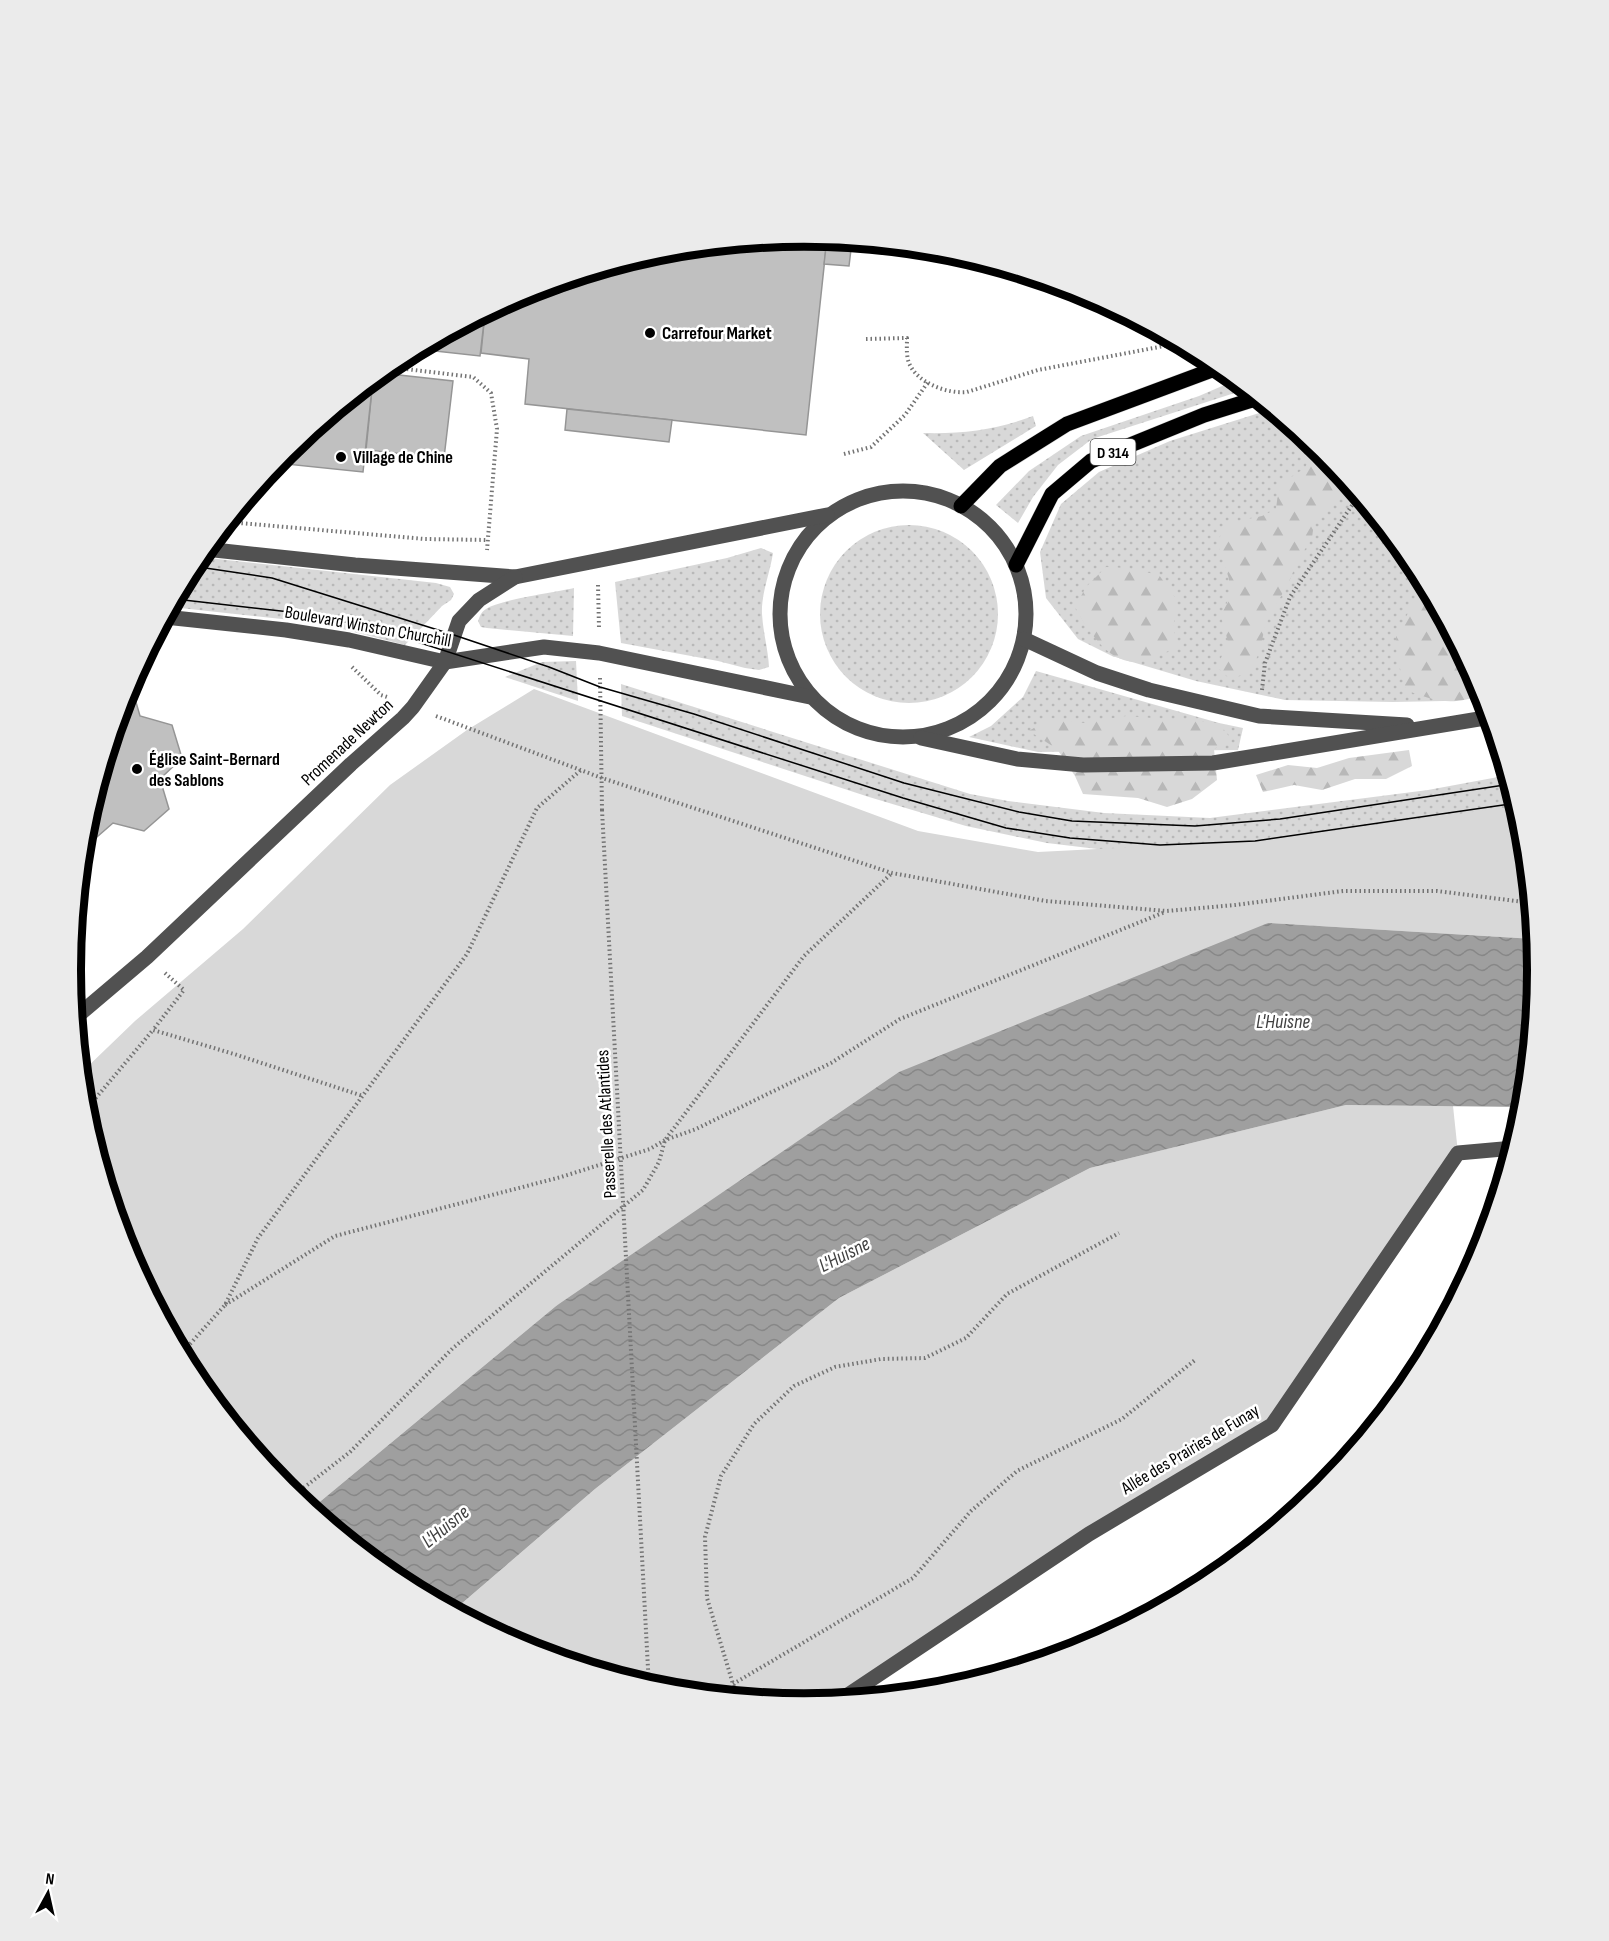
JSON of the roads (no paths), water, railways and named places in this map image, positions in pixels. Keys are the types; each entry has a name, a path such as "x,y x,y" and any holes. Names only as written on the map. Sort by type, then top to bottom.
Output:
{"main road":[{"path":"957,504 1000,466 1067,424 1209,371"},
{"name":"D 314","path":"1016,565 1052,494 1091,461 1204,415 1250,401"}],"street":[{"path":"916,737 958,724 986,705 1007,680 1024,639 1025,602 1016,565 1002,541 973,513 957,504 919,492 895,492 861,498 830,514 813,529 793,557 780,599 781,633 786,654 795,674 810,697 840,720 860,730 893,737 916,737 1017,759 1083,765 1213,763 1482,718"},
{"path":"216,550 355,565 515,577 830,514"},
{"name":"Promenade Newton","path":"83,1011 147,957 413,707 445,662 459,621 479,600 515,577"},
{"name":"Boulevard Winston Churchill","path":"173,618 286,630 349,640 445,662 544,647 599,653 810,697"},
{"path":"1024,639 1097,673 1149,690 1259,716 1434,726"},
{"name":"Allée des Prairies de Funay","path":"853,1692 1089,1534 1272,1425 1458,1153 1505,1149"}],"water":[{"name":"L'Huisne","path":"1268,923 1527,938 1526,1018 1522,1065 1515,1107 1346,1105 1090,1168 839,1298 595,1489 459,1606 403,1572 364,1544 317,1504 556,1306 899,1072"}],"tram line":[{"path":"204,568 272,578 454,635 600,687 694,714 904,783 1019,812 1072,821 1195,826 1280,819 1504,785"},
{"path":"184,600 308,614 377,629 903,798 1006,828 1070,838 1160,845 1255,841 1508,804"}],"place":[{"name":"Carrefour Market","path":"650,333"},
{"name":"Village de Chine","path":"341,457"},
{"name":"Église Saint-Bernard des Sablons","path":"137,769"}]}
